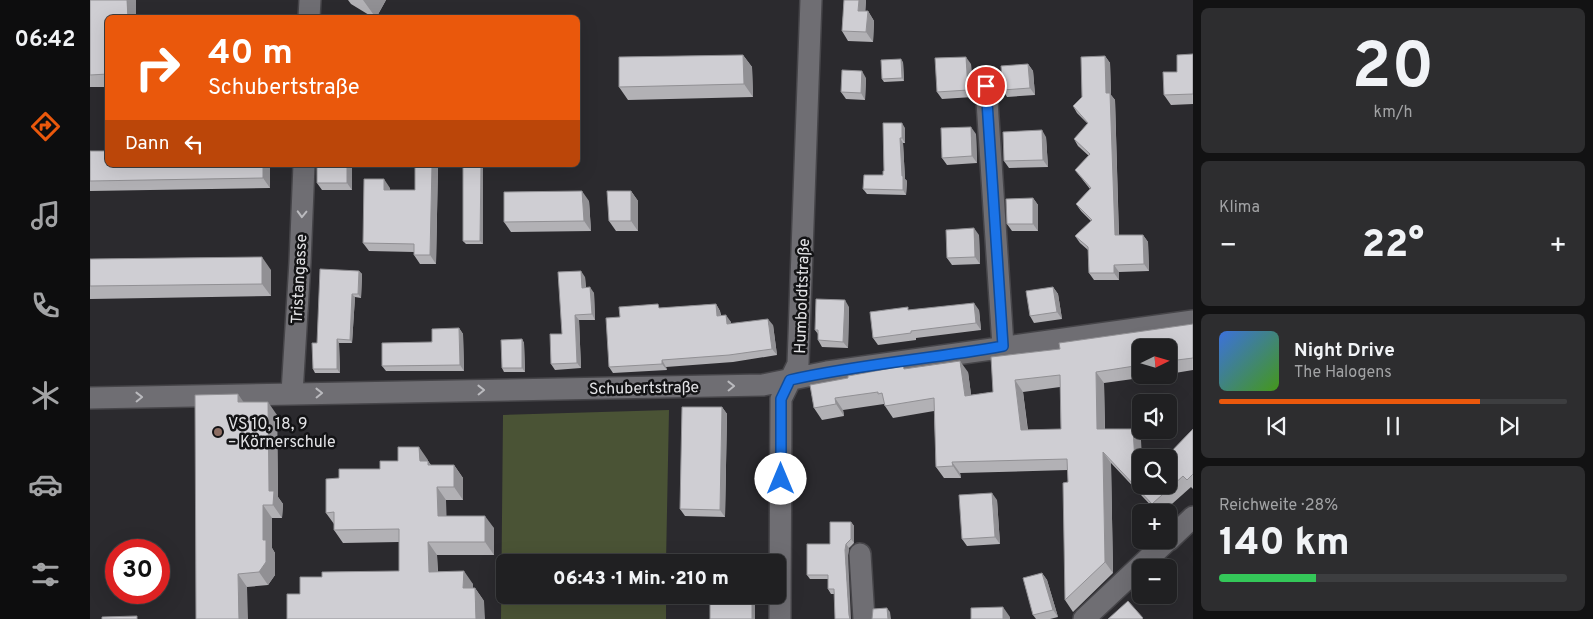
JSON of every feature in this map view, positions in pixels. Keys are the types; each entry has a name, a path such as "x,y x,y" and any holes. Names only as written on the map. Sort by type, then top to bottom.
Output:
{"street":[{"path":"309,15 310,0"},
{"name":"Humboldtstraße","path":"780,619 781,399 798,364 811,0"},
{"path":"986,86 1003,346"},
{"name":"Tristangasse","path":"292,393 304,167"},
{"name":"Schubertstraße","path":"90,398 763,385 827,372 1193,320"},
{"path":"1177,532 1193,517"},
{"path":"1084,619 1158,549"},
{"path":"860,554 864,619"}],"green space":[{"path":"669,410 666,554 502,554 503,415"},
{"path":"501,604 666,604 666,619 501,619"}],"building":[{"path":"90,0 127,0 128,15 105,15 105,74 90,75"},
{"path":"844,0 859,0 858,11 868,11 866,32 842,31"},
{"path":"1193,54 1193,94 1164,95 1163,72 1177,72 1177,55"},
{"path":"743,55 744,84 619,87 619,57"},
{"path":"1105,56 1106,93 1110,93 1115,235 1143,235 1144,264 1114,265 1114,273 1089,273 1088,247 1075,236 1092,220 1076,204 1091,188 1075,170 1090,154 1074,139 1088,123 1073,106 1082,97 1081,57"},
{"path":"966,57 968,90 937,92 935,58"},
{"path":"901,59 902,78 882,79 881,60"},
{"path":"1028,64 1030,88 1003,90 1001,66"},
{"path":"842,70 862,71 861,93 841,92"},
{"path":"883,123 902,123 902,138 900,138 903,190 863,189 864,175 883,175"},
{"path":"971,127 972,156 942,158 941,128"},
{"path":"1042,130 1043,160 1004,161 1003,132"},
{"path":"90,151 105,151 105,167 263,167 263,178 90,181"},
{"path":"317,167 347,167 347,183 317,183"},
{"path":"415,167 432,167 430,255 414,255 414,244 363,243 364,179 384,179 384,190 415,190"},
{"path":"463,167 481,167 480,241 463,241"},
{"path":"582,191 584,221 504,222 504,192"},
{"path":"607,191 631,191 631,221 609,221"},
{"path":"1033,198 1033,224 1007,224 1006,199"},
{"path":"974,228 975,257 947,258 946,230"},
{"path":"262,257 262,284 90,286 90,259"},
{"path":"320,269 359,271 358,294 352,294 350,340 337,339 337,369 313,369 312,343 317,343"},
{"path":"581,271 582,288 590,287 592,314 575,315 577,363 551,364 550,334 562,334 558,272"},
{"path":"1053,287 1057,312 1030,316 1026,291"},
{"path":"816,299 845,300 843,342 818,340 818,330 815,330"},
{"path":"974,303 976,323 873,338 870,312 908,307 908,310"},
{"path":"658,304 659,308 716,304 717,316 726,315 727,324 768,319 772,349 729,355 662,360 662,364 609,367 606,318 620,317 619,307"},
{"path":"1193,324 1193,358 1178,360 1178,339 1132,339 1132,366 1096,372 1097,429 1132,429 1134,449 1132,449 1132,483 1103,452 1105,562 1065,600 1063,483 1068,482 1067,459 952,462 953,466 936,467 934,398 885,406 882,393 878,394 878,392 835,398 836,404 814,408 810,385 903,366 904,369 960,361 965,396 993,392 991,357 1060,349 1059,343","holes":["1060,375 1061,429 1021,430 1015,380"]},
{"path":"459,328 460,365 382,366 382,343 432,342 432,329"},
{"path":"522,339 522,368 502,368 501,340"},
{"path":"238,394 238,402 268,402 269,491 274,491 273,505 263,505 263,540 266,540 266,562 259,572 238,574 239,619 196,619 195,395"},
{"path":"682,407 722,407 720,510 680,509"},
{"path":"1193,429 1193,474 1187,480 1183,476 1177,481 1177,449 1174,449"},
{"path":"398,447 419,447 420,461 428,461 428,465 454,465 454,487 437,487 438,516 485,516 485,542 428,542 429,572 464,571 463,588 475,588 476,619 287,619 287,594 300,594 300,577 322,577 322,572 399,571 399,529 334,530 334,512 326,513 326,479 339,478 339,469 380,469 380,461 398,461"},
{"path":"992,493 995,537 962,539 959,495"},
{"path":"1143,494 1163,494 1152,504"},
{"path":"830,522 851,522 851,539 846,544 845,550 850,619 835,619 834,589 828,589 828,575 807,575 807,544 830,544"},
{"path":"1042,573 1053,610 1033,615 1023,578"},
{"path":"1128,601 1142,619 1108,619"},
{"path":"710,604 752,604 752,619 710,619"},
{"path":"1003,607 1003,619 971,619 971,608"},
{"path":"887,608 888,619 872,619 873,609"},
{"path":"137,616 137,619 102,619 102,617"}],"place":[{"name":"VS 10, 18, 9 – Körnerschule","path":"218,432"}],"route":[{"path":"781,479 781,399 790,380 827,372 955,355 1003,346 986,86"}]}
